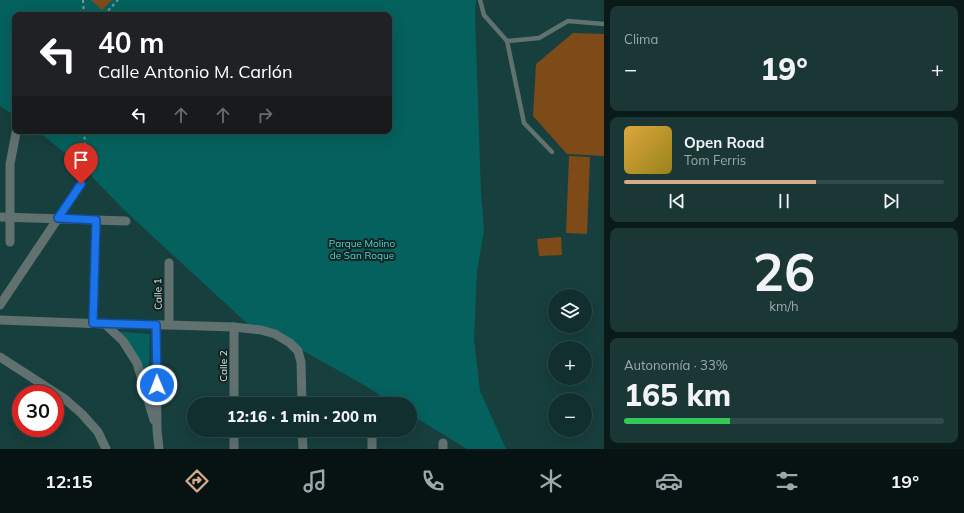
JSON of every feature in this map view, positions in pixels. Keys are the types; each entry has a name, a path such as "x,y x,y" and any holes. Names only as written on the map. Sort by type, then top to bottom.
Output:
{"street":[{"path":"10,242 5,217 10,164 16,134"},
{"path":"0,306 81,184"},
{"path":"5,217 126,221"},
{"path":"93,323 96,220"},
{"name":"Calle 1","path":"169,263 169,325"},
{"path":"0,320 169,325 261,330 275,334 290,343 298,351 301,362 302,397"},
{"name":"Calle 1","path":"105,324 123,341 136,363 157,430"},
{"name":"Calle 1","path":"156,325 157,430 159,449"},
{"name":"Calle 2","path":"234,328 234,397"},
{"path":"0,357 65,399 82,414 98,432 106,449"},
{"path":"234,437 234,449"},
{"path":"302,437 303,449"},
{"path":"372,437 372,449"}],"lane":[{"path":"480,0 484,15 507,41 524,123 552,152"},
{"path":"507,41 540,38 568,21 604,24"}],"path":[{"path":"84,0 84,12"},
{"path":"107,12 118,0"},
{"path":"81,184 87,165 84,134"}],"green space":[{"name":"Parque Molino de San Roque","path":"0,0 476,0 475,15 481,192 484,230 477,272 474,339 480,391 506,449 467,449 417,418 417,397 383,397 293,345 252,328 123,209 79,163 79,165 40,134 392,134 392,12 12,12 12,114 0,106"},
{"path":"112,331 150,334 148,405 137,365"}],"building":[{"path":"91,0 112,0 102,10"},
{"path":"573,33 604,34 604,156 567,154 533,116 536,64"},
{"path":"569,156 590,157 587,234 566,233"},
{"path":"561,237 562,255 539,256 537,239"}],"route":[{"path":"81,184 58,218 96,220 93,323 156,325 157,385"}]}
